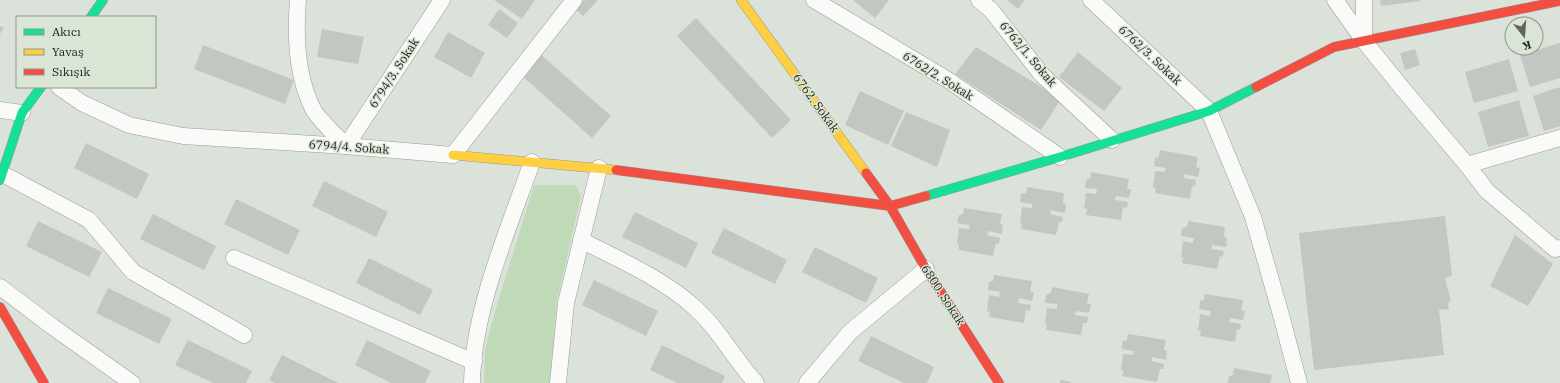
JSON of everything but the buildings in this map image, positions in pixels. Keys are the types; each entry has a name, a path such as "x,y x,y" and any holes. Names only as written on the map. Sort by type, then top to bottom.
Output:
{"street":[{"path":"92,16 103,0"},
{"path":"298,0 296,23 297,48 304,85 313,111 346,146"},
{"name":"6794/3. Sokak","path":"346,146 442,0"},
{"path":"453,155 574,0"},
{"name":"6762. Sokak","path":"741,0 890,206"},
{"name":"6762/2. Sokak","path":"814,0 948,80 1060,157"},
{"name":"6762/1. Sokak","path":"978,0 991,10 1042,75 1112,140"},
{"name":"6762/3. Sokak","path":"1091,0 1209,111"},
{"path":"1335,0 1364,41 1487,191 1555,249 1560,248"},
{"path":"1364,0 1364,41"},
{"path":"453,155 599,168 890,206 1060,157 1209,111 1334,47 1560,1"},
{"path":"40,88 22,113 1,176 89,220 133,272 244,335"},
{"name":"6794/4. Sokak","path":"60,88 82,103 129,125 183,136 346,146 453,155"},
{"path":"0,110 22,113"},
{"path":"1209,111 1253,217 1299,383"},
{"path":"1467,165 1560,138"},
{"path":"472,383 478,331 489,282 532,162"},
{"path":"558,383 566,303 599,168"},
{"name":"6800. Sokak","path":"890,206 926,269 999,383"},
{"path":"581,240 670,288 695,307 720,335 756,383"},
{"path":"234,258 474,362"},
{"path":"807,383 850,332 926,269"},
{"path":"0,287 54,328 132,383"},
{"path":"0,307 44,383"}],"green space":[{"path":"534,185 576,185 581,196 557,301 550,383 484,383 485,349"}],"traffic: fast":[{"path":"92,16 103,0"},
{"path":"926,196 1209,111 1256,87"},
{"path":"0,180 22,113 40,88"}],"traffic: slow":[{"path":"741,0 866,173"},
{"path":"453,155 616,170"}],"traffic: jam":[{"path":"1256,87 1334,47 1560,1"},
{"path":"616,170 890,206 926,196"},
{"path":"866,173 890,206 926,269 999,383"},
{"path":"0,307 44,383"}]}
